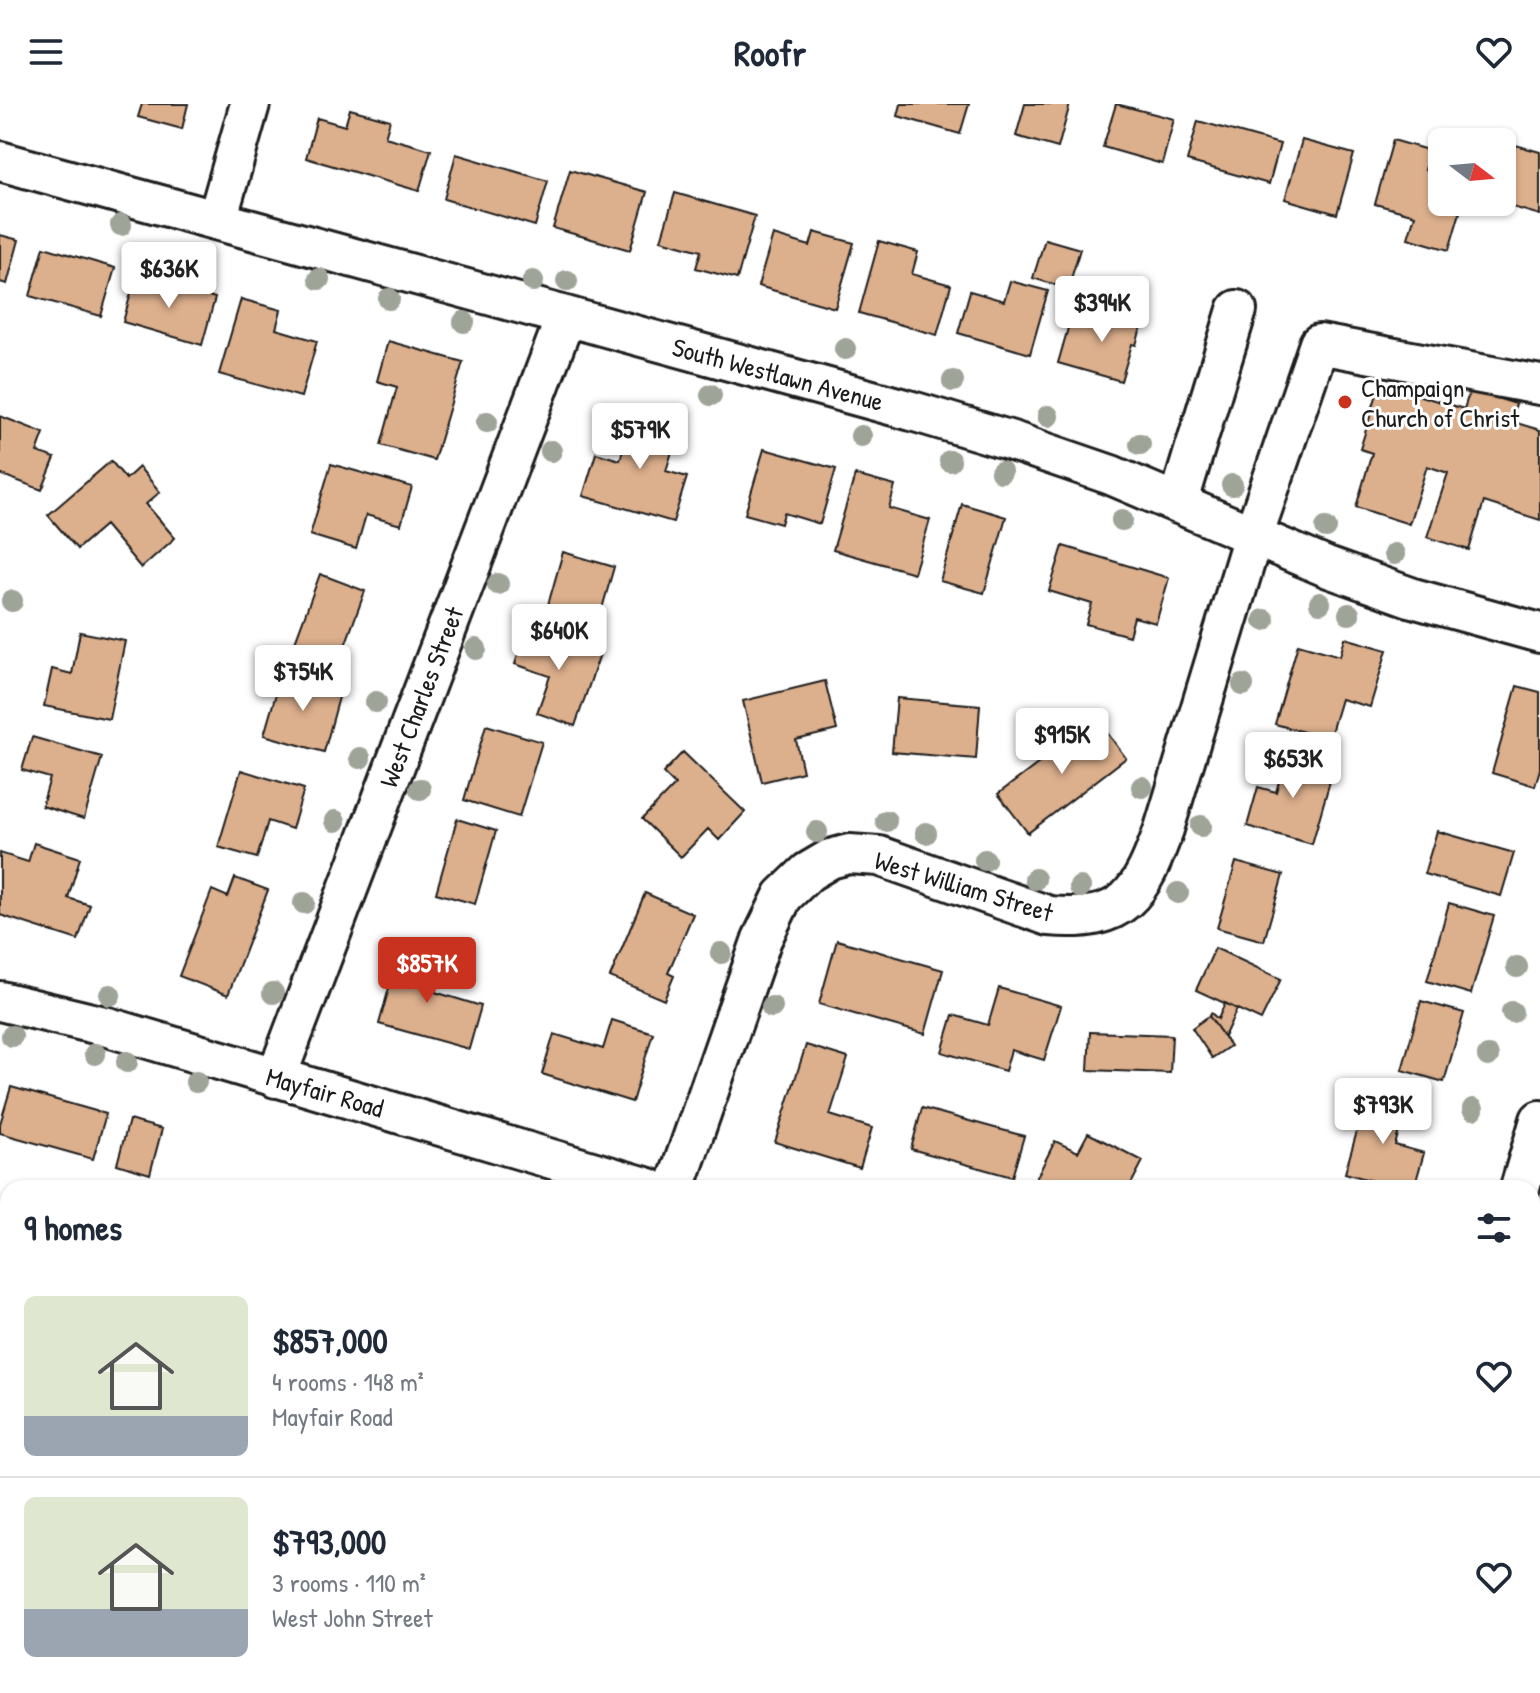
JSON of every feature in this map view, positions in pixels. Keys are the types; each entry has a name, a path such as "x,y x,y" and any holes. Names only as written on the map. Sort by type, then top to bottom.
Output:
{"street":[{"path":"217,220 250,104"},
{"name":"South Westlawn Avenue","path":"0,161 1012,441 1111,475 1329,568 1413,598 1540,633"},
{"path":"1178,504 1237,310"},
{"name":"West Charles Street","path":"276,1078 566,316"},
{"name":"West William Street","path":"678,1180 762,939 783,896 808,872 830,859 849,854 879,856 1049,916 1078,919 1101,915 1123,904 1139,887 1152,864 1164,829 1253,536 1319,344 1540,385"},
{"name":"Mayfair Road","path":"0,1001 108,1027 622,1180"},
{"path":"1522,1180 1540,1120"}],"building":[{"path":"142,104 188,104 182,129 138,117"},
{"path":"901,104 969,104 960,134 898,116"},
{"path":"1025,104 1070,104 1058,148 1016,136"},
{"path":"1116,104 1174,119 1162,164 1103,147"},
{"path":"350,109 390,120 385,137 431,150 419,191 306,158 317,118 345,126"},
{"path":"1198,121 1280,144 1269,184 1187,161"},
{"path":"1302,140 1354,154 1337,214 1285,199"},
{"path":"1393,140 1428,150 1425,170 1428,171 1428,216 1459,216 1449,250 1408,238 1415,215 1375,204"},
{"path":"1516,145 1540,152 1540,215 1516,208"},
{"path":"456,154 548,181 535,226 444,199"},
{"path":"570,170 647,192 630,250 553,228"},
{"path":"675,193 755,216 737,279 696,268 701,251 661,240"},
{"path":"814,232 854,243 835,308 758,286 773,235 810,246"},
{"path":"0,235 19,240 7,284 0,282"},
{"path":"1045,239 1080,249 1068,289 1033,278"},
{"path":"879,241 918,252 912,274 951,285 937,335 859,313"},
{"path":"44,247 115,268 101,316 30,296"},
{"path":"136,275 215,298 202,345 123,322"},
{"path":"1010,281 1048,291 1030,354 958,333 970,291 1004,301"},
{"path":"241,299 281,310 276,329 317,341 301,397 219,374"},
{"path":"1106,307 1144,318 1121,381 1058,363 1070,321 1100,329"},
{"path":"388,341 463,362 434,460 381,445 397,387 377,381"},
{"path":"1380,384 1464,409 1470,390 1516,404 1510,421 1540,430 1540,520 1484,502 1469,550 1427,537 1448,473 1427,466 1409,524 1356,507 1372,453 1360,449"},
{"path":"634,412 680,426 666,471 687,477 673,522 583,496 596,453 620,460"},
{"path":"0,416 44,433 37,452 55,458 42,490 0,474"},
{"path":"764,449 836,469 820,524 784,513 781,524 745,514"},
{"path":"111,461 126,479 139,467 160,492 146,504 175,538 141,568 105,525 77,549 48,515"},
{"path":"331,464 412,487 401,525 366,515 356,549 310,535"},
{"path":"855,475 895,486 889,508 930,520 914,573 833,550"},
{"path":"962,504 1006,517 984,593 940,581"},
{"path":"1063,546 1169,578 1156,623 1134,617 1129,636 1086,624 1092,604 1049,591"},
{"path":"563,552 614,567 597,626 546,612"},
{"path":"320,574 365,591 336,670 291,653"},
{"path":"527,626 601,651 575,726 537,713 550,676 515,664"},
{"path":"80,632 125,641 109,719 44,706 52,669 72,674"},
{"path":"1345,638 1387,650 1370,707 1341,699 1329,739 1275,724 1298,644 1340,656"},
{"path":"282,673 341,690 324,752 264,735"},
{"path":"825,681 837,730 796,740 803,772 762,782 743,701"},
{"path":"1517,686 1540,692 1540,769 1535,786 1492,773"},
{"path":"897,698 980,705 976,759 892,752"},
{"path":"1097,719 1126,758 1028,833 998,794"},
{"path":"486,725 542,742 519,817 464,800"},
{"path":"32,737 102,757 84,819 42,806 50,778 22,770"},
{"path":"683,752 745,812 719,840 708,829 681,857 642,819 675,785 663,773"},
{"path":"1287,753 1334,767 1312,844 1247,826 1258,787 1276,792"},
{"path":"241,770 304,789 292,829 268,821 257,858 218,847"},
{"path":"457,819 496,831 475,904 436,893"},
{"path":"1437,831 1514,853 1501,896 1424,874"},
{"path":"34,843 80,858 68,898 90,905 78,940 0,915 0,853 28,862"},
{"path":"1236,862 1283,875 1264,941 1217,928"},
{"path":"235,878 268,890 228,995 179,976 212,890 228,897"},
{"path":"645,893 693,914 668,973 674,976 664,1000 610,977"},
{"path":"1449,903 1494,916 1471,994 1427,981"},
{"path":"837,940 943,970 925,1034 819,1004"},
{"path":"1215,948 1281,979 1261,1020 1196,990"},
{"path":"399,952 443,965 435,992 481,1006 469,1049 379,1024"},
{"path":"999,988 1061,1006 1044,1060 1011,1050 1005,1071 942,1052 953,1015 988,1025"},
{"path":"1421,1001 1464,1013 1444,1082 1402,1070"},
{"path":"1225,1003 1237,1009 1224,1037 1209,1016 1211,1013 1218,1019"},
{"path":"1209,1016 1230,1046 1212,1058 1192,1028"},
{"path":"612,1020 653,1033 632,1102 542,1074 554,1034 603,1049"},
{"path":"1090,1032 1172,1035 1170,1073 1088,1070"},
{"path":"806,1045 848,1058 830,1115 872,1128 860,1168 775,1142"},
{"path":"11,1087 106,1114 93,1159 0,1133"},
{"path":"1368,1093 1407,1104 1395,1145 1424,1153 1416,1180 1369,1180 1345,1173"},
{"path":"922,1108 1024,1136 1012,1177 911,1149"},
{"path":"129,1120 162,1129 150,1174 117,1164"},
{"path":"1088,1133 1143,1161 1133,1180 1036,1180 1055,1141 1078,1152"}],"place":[{"name":"Champaign Church of Christ","path":"1345,402"}]}
